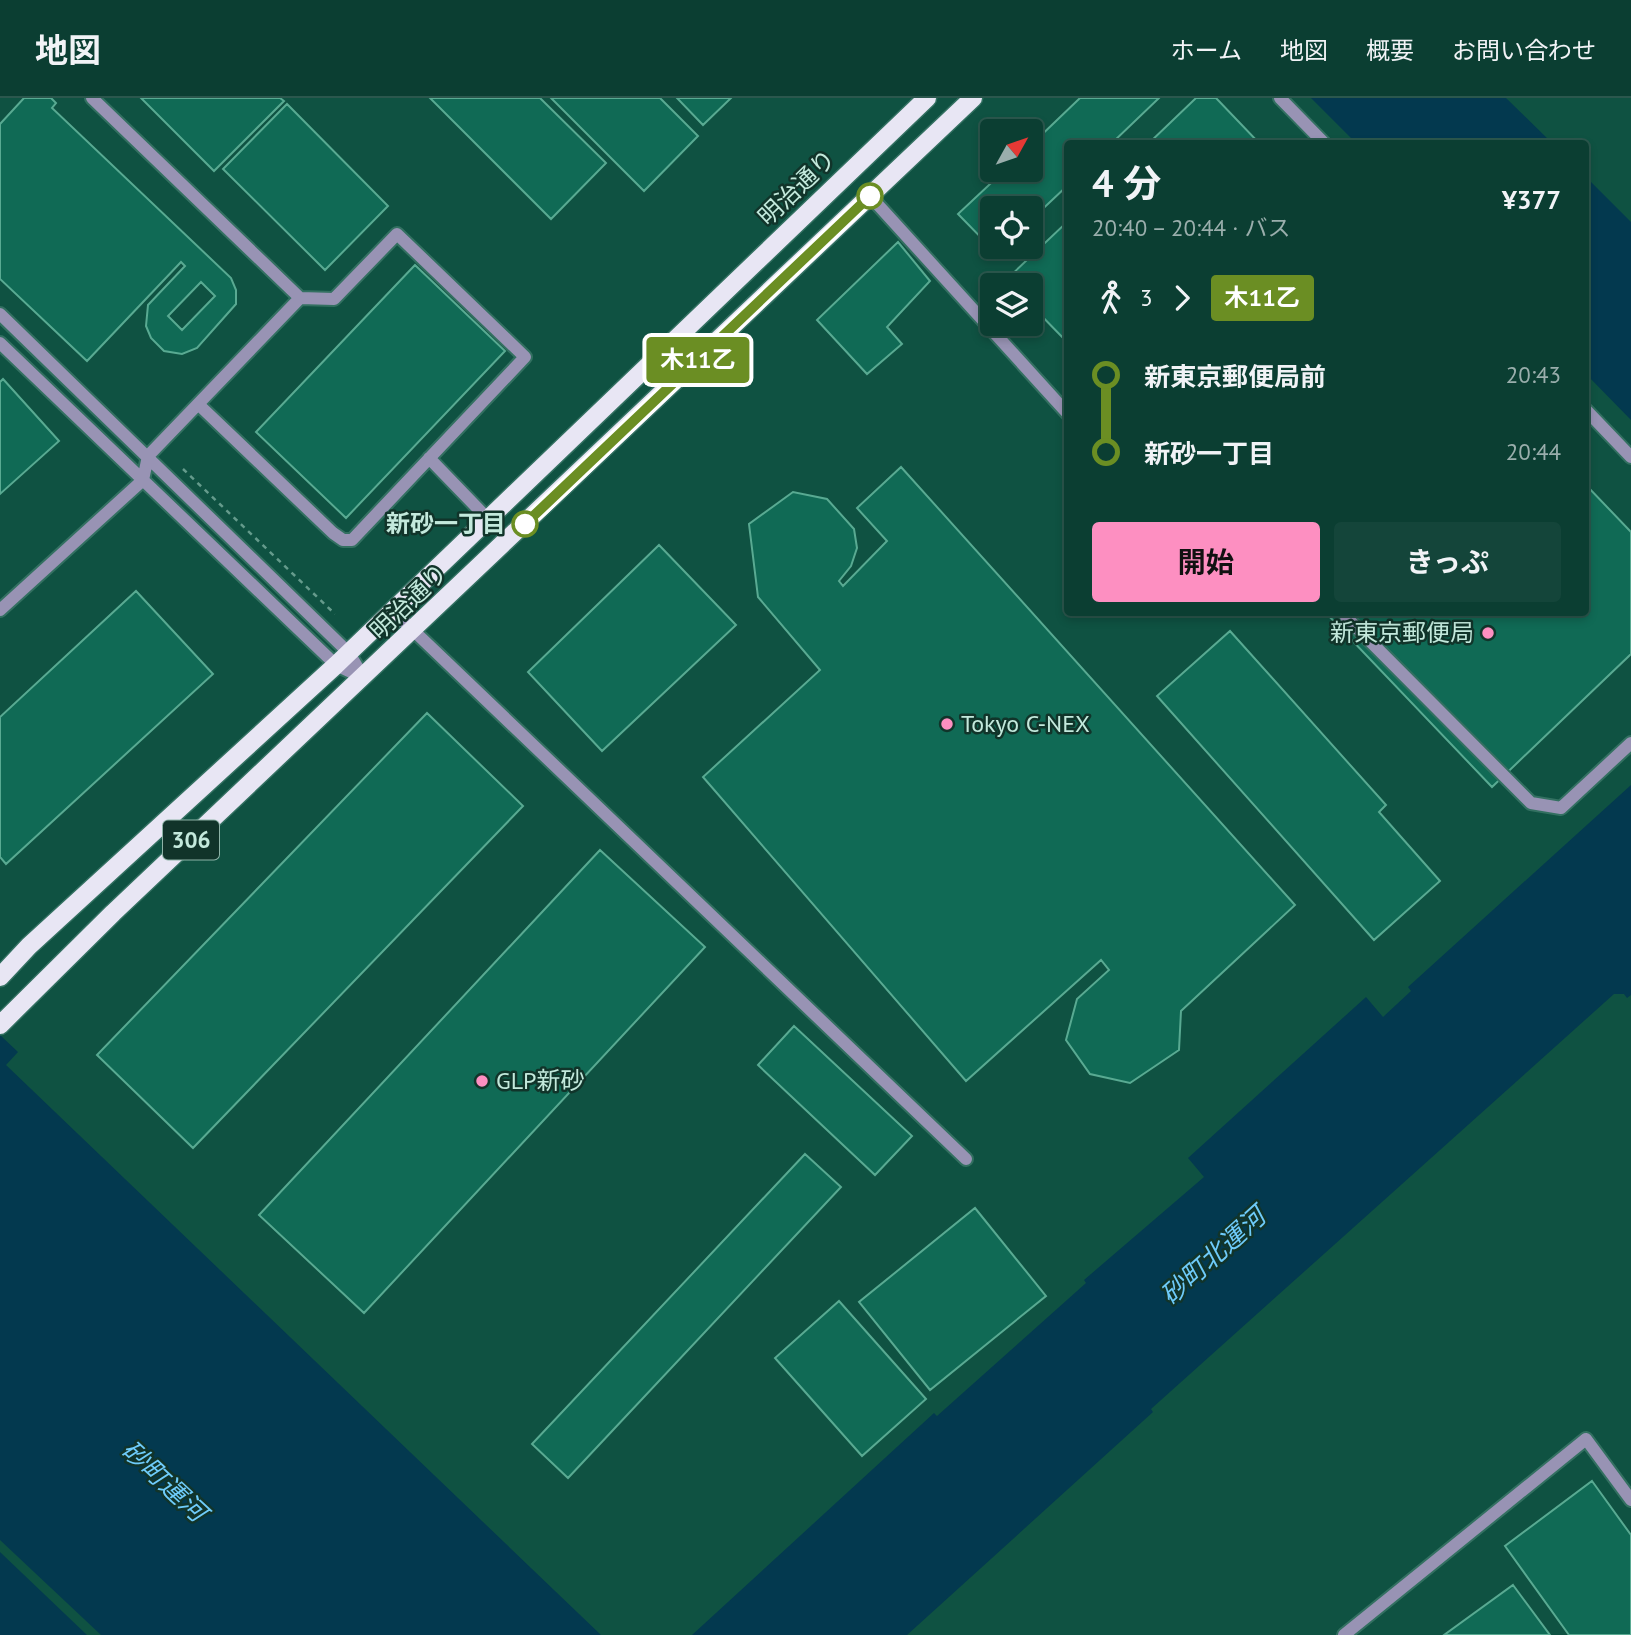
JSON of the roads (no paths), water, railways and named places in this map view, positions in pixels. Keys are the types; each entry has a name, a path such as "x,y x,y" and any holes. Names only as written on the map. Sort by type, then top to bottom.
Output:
{"main road":[{"name":"明治通り","path":"0,977 29,946 343,659 927,98"},
{"name":"明治通り","path":"0,1025 20,1003 973,98"}],"street":[{"path":"92,98 300,298 334,299 397,234 525,357 352,540 343,540 198,404"},
{"path":"1280,98 1321,140"},
{"path":"870,196 1064,410"},
{"path":"0,610 144,481 148,456 300,298"},
{"path":"0,314 148,456 343,659"},
{"path":"0,343 144,481 364,678"},
{"path":"1589,413 1631,457"},
{"path":"429,458 487,518"},
{"path":"393,610 966,1159"},
{"path":"1346,617 1531,803 1561,808 1631,743"},
{"path":"1344,1635 1586,1439 1631,1500"}],"water":[{"path":"1311,98 1506,98 1549,140 1353,140"},
{"path":"1589,180 1631,222 1631,420 1589,377"},
{"name":"砂町北運河","path":"1631,785 1631,995 1627,998 1624,994 1614,994 1151,1409 1153,1412 907,1635 692,1635 934,1413 937,1416 1086,1283 1084,1280 1204,1177 1188,1158 1366,997 1383,1017 1411,991 1408,987"},
{"name":"砂町運河","path":"0,1035 18,1052 6,1065 601,1635 0,1635"}],"place":[{"name":"新砂一丁目","path":"525,524"},
{"name":"新東京郵便局","path":"1488,633"},
{"name":"Tokyo C-NEX","path":"947,724"},
{"name":"GLP新砂","path":"482,1081"}]}
